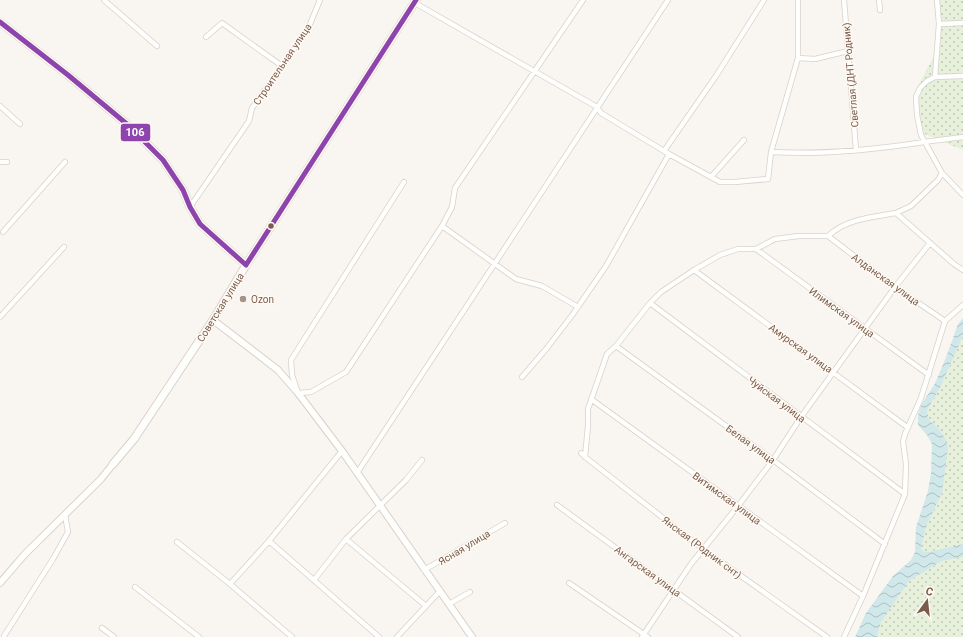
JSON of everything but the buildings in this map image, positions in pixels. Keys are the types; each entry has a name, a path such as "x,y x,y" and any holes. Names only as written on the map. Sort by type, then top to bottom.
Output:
{"main road":[{"name":"Советская улица","path":"113,464 134,439 212,320 416,1"},
{"path":"0,22 68,75 128,125 163,160 183,190 190,207 200,224 246,265"}],"street":[{"path":"104,0 157,46"},
{"name":"Строительная улица","path":"190,207 249,121 252,108 308,29 320,0"},
{"path":"298,392 310,392 346,372 442,226 452,207 455,188 583,0"},
{"path":"357,473 668,0"},
{"path":"664,151 716,76 764,0"},
{"path":"416,1 597,107 601,113 669,154 720,182 768,179 771,152 798,58 798,0"},
{"name":"Светлая (ДНТ Родник)","path":"844,0 856,150"},
{"path":"879,0 880,10"},
{"path":"935,77 939,24 937,0"},
{"path":"206,37 222,23 282,66"},
{"path":"939,24 963,23"},
{"path":"798,58 815,59 848,51"},
{"path":"963,76 935,77 927,80 920,88 916,97 917,115 921,135 942,173 963,195"},
{"path":"0,106 20,124"},
{"path":"771,152 796,153 882,148 963,137"},
{"path":"711,176 735,148 744,140"},
{"path":"522,377 547,348 578,307 606,266 669,154"},
{"path":"0,162 7,162"},
{"path":"3,232 65,162"},
{"path":"585,457 588,409 607,354 616,346 650,303 661,292 694,270 726,253 738,249 756,248 775,239 800,236 828,236 835,229 852,221 896,212 911,206 938,180 942,173"},
{"path":"298,392 292,375 290,360 404,182"},
{"path":"896,212 954,264 963,270"},
{"path":"442,226 516,279 542,286 578,307"},
{"name":"Алданская улица","path":"828,236 895,287 945,321"},
{"path":"569,583 645,636 674,590 703,549 773,460 801,417 895,287 930,243"},
{"path":"0,317 64,247"},
{"name":"Илимская улица","path":"756,248 929,375"},
{"name":"Амурская улица","path":"694,270 908,427"},
{"name":"Чуйская улица","path":"650,303 905,494"},
{"path":"844,637 864,596 905,494 906,464 903,442 929,375 945,321 963,305"},
{"path":"212,320 278,370 298,392 342,450 472,637"},
{"name":"Белая улица","path":"616,346 773,460 885,544"},
{"name":"Витимская улица","path":"591,399 864,596"},
{"path":"230,584 269,541 342,450"},
{"name":"Янская (Родник снт)","path":"581,453 703,549 827,637"},
{"path":"314,580 346,539 406,480 422,460"},
{"name":"Советская улица","path":"0,583 25,554 101,479 113,464"},
{"name":"Ангарская улица","path":"557,506 738,637"},
{"path":"4,636 54,559 68,532 65,515"},
{"name":"Ясная улица","path":"424,570 505,523"},
{"path":"346,539 426,606"},
{"path":"269,541 379,637"},
{"path":"177,542 230,584 292,637"},
{"path":"135,587 199,637"},
{"path":"397,637 440,591"},
{"path":"449,604 470,592"},
{"path":"102,628 114,637"}],"green space":[{"path":"938,0 963,0 963,150 920,132 918,86 941,43"},
{"path":"963,336 963,544 928,552 921,549 926,527 942,493 939,429 929,420 927,410 939,390"},
{"path":"963,557 963,637 877,637 881,622 909,581 942,561"}],"water":[{"path":"963,318 963,336 939,390 927,410 929,420 939,429 945,438 948,448 942,493 926,527 921,549 928,552 963,544 963,557 942,561 909,581 881,622 877,637 855,637 866,613 893,576 911,560 915,552 916,527 928,491 931,473 932,444 927,435 918,425 919,412 923,402 935,383 958,324"}],"transit line":[{"name":"106","path":"246,265 416,0"},
{"name":"106","path":"0,22 68,75 128,125 163,160 183,190 190,207 200,224 246,265"}],"place":[{"name":"Ozon","path":"243,299"}]}
